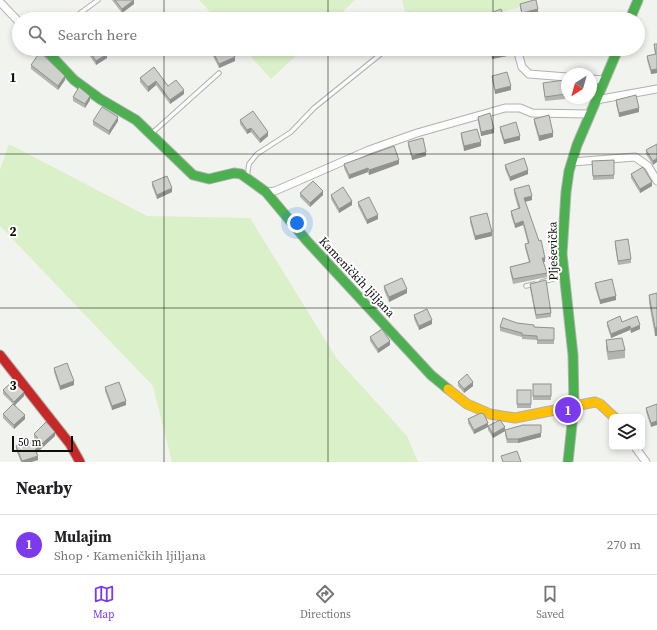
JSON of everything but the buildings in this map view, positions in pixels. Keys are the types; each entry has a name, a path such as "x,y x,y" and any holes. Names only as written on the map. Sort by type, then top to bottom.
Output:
{"street":[{"path":"633,12 638,0"},
{"path":"0,2 12,15"},
{"name":"Kameničkih ljiljana","path":"52,56 74,80 100,99 136,120 181,165 198,178 216,178 234,173 241,174 266,192 312,247 431,375 466,404 490,414 515,418 595,402 600,404 611,414"},
{"path":"519,56 522,67 529,74 561,77"},
{"name":"Plješevička","path":"597,98 615,56"},
{"path":"597,79 605,80"},
{"path":"597,100 657,89"},
{"name":"Plješevička","path":"568,462 574,405 573,355 562,254 566,192 572,162 594,104"},
{"path":"266,192 275,191 369,150 417,133 505,108 520,108 532,113 589,114"},
{"path":"572,162 635,157 648,166 657,181"},
{"path":"0,355 70,444 80,462"},
{"path":"637,450 646,462"}],"lane":[{"path":"82,12 98,0"},
{"path":"247,178 249,164 257,154 291,132 314,108 378,56"},
{"path":"150,134 219,73"},
{"path":"526,286 564,275"}],"green space":[{"path":"199,0 355,0 342,12 210,12"},
{"path":"402,0 535,0 536,3 502,12 405,12"},
{"path":"250,56 296,56 271,79"},
{"path":"9,144 147,216 250,218 337,359 407,436 418,462 172,462 153,386 0,226 0,170"}],"traffic: fast":[{"path":"633,12 638,0"},
{"path":"52,56 74,80 100,99 136,120 193,175 209,179 234,173 241,174 266,192 307,241 431,375 448,389"},
{"path":"568,462 574,405 573,355 562,254 566,192 569,171 577,145 615,56"}],"traffic: slow":[{"path":"448,389 467,404 490,414 515,418 595,402 600,404 611,414"}],"traffic: jam":[{"path":"0,355 70,444 80,462"}],"place":[{"name":"Mulajim","path":"568,410"}]}
